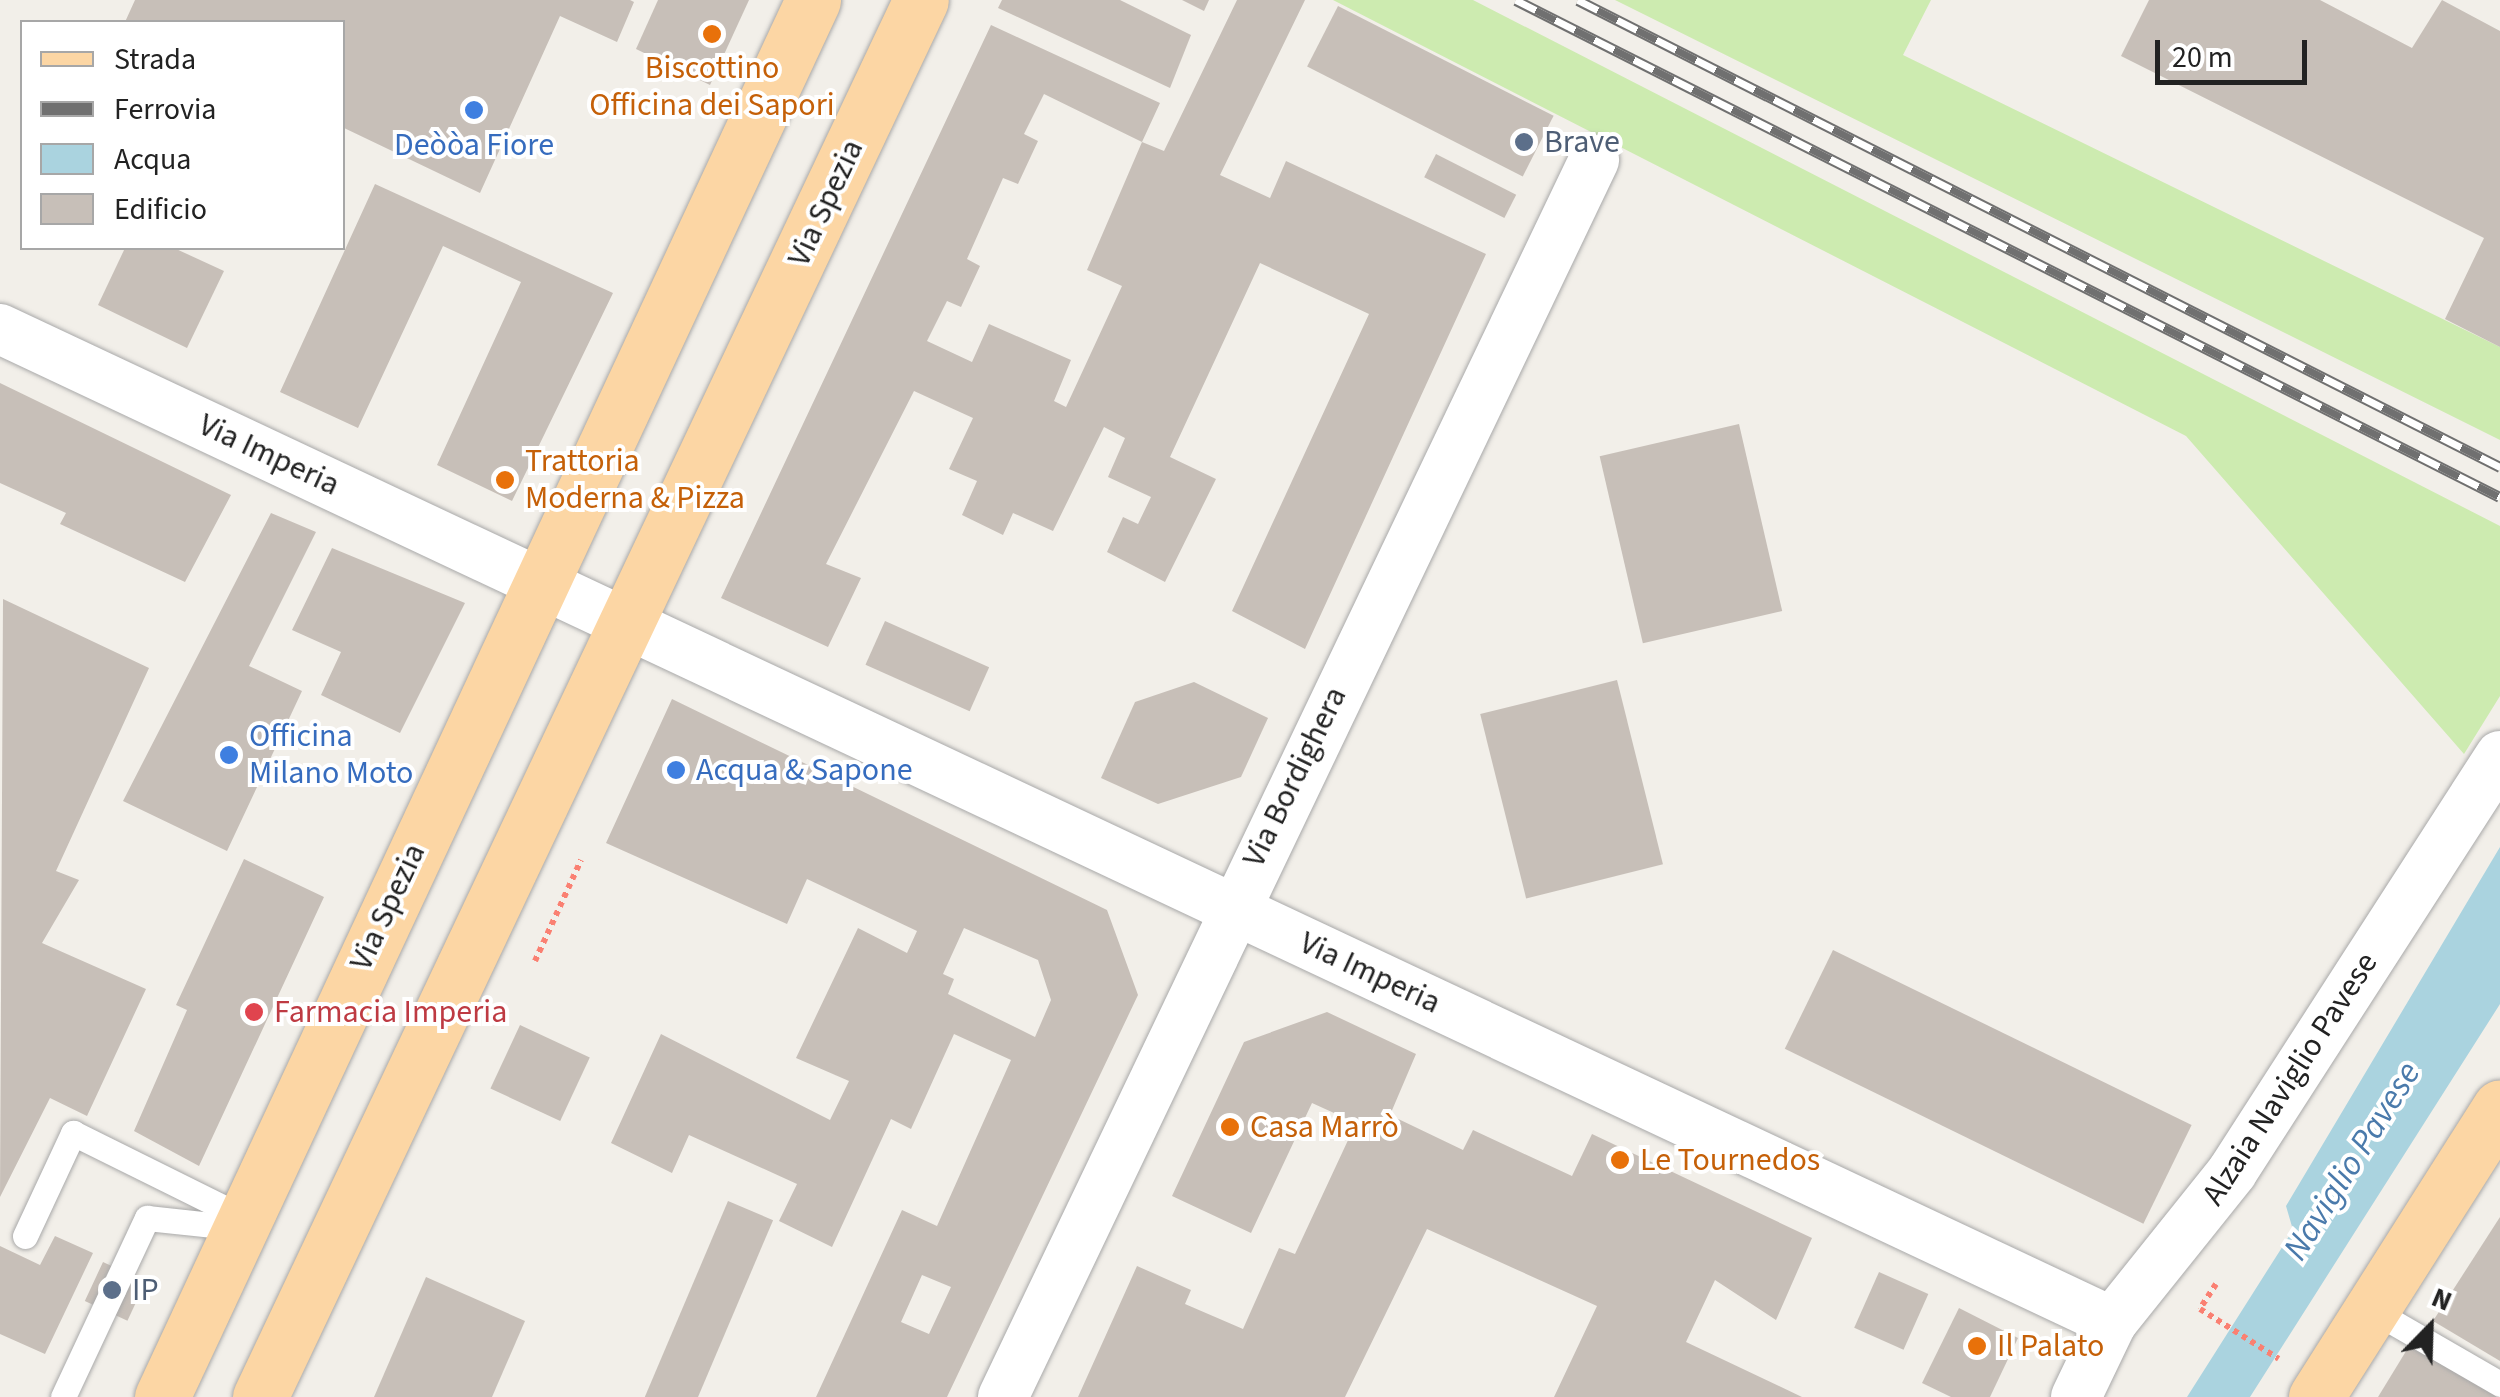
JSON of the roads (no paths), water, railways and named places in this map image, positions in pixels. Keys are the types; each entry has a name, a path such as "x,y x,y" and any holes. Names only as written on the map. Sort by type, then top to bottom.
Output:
{"main road":[{"name":"Via Spezia","path":"162,1397 538,580 813,0"},
{"name":"Via Spezia","path":"260,1397 921,0"},
{"path":"2301,1380 2372,1310 2500,1107"}],"street":[{"name":"Via Bordighera","path":"1003,1397 1233,908 1594,160"},
{"name":"Via Imperia","path":"0,329 538,580"},
{"path":"538,580 629,624"},
{"name":"Via Imperia","path":"629,624 2112,1322"},
{"name":"Alzaia Naviglio Pavese","path":"2076,1397 2112,1322 2232,1172 2500,756"}],"lane":[{"path":"25,1236 73,1134 242,1223"},
{"path":"63,1397 147,1218 242,1223"},
{"path":"2372,1310 2500,1384"}],"water":[{"name":"Naviglio Pavese","path":"2500,847 2500,1004 2250,1397 2187,1397 2293,1230 2286,1206"}],"railway":[{"path":"1516,0 2500,497"},
{"path":"1578,0 2500,467"}],"place":[{"name":"Biscottino Officina dei Sapori","path":"712,34"},
{"name":"Deòòa Fiore","path":"474,110"},
{"name":"Brave","path":"1524,142"},
{"name":"Trattoria Moderna & Pizza","path":"505,480"},
{"name":"Officina Milano Moto","path":"229,755"},
{"name":"Acqua & Sapone","path":"676,770"},
{"name":"Farmacia Imperia","path":"254,1012"},
{"name":"Casa Marrò","path":"1230,1127"},
{"name":"Le Tournedos","path":"1620,1160"},
{"name":"IP","path":"112,1290"},
{"name":"Il Palato","path":"1977,1346"}]}
